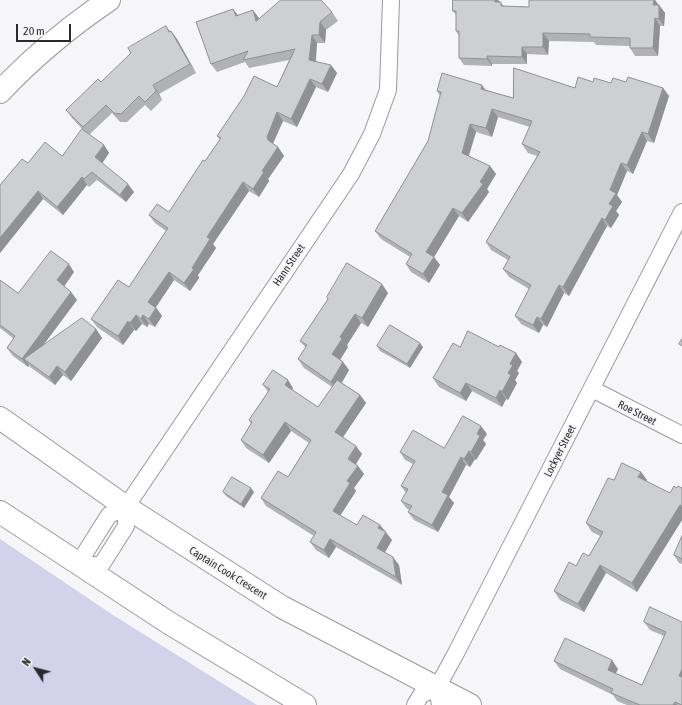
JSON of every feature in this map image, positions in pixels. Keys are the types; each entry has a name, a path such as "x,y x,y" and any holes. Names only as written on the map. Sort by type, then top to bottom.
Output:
{"main road":[{"path":"0,92 38,53 80,20 109,0"},
{"name":"Captain Cook Crescent","path":"0,418 126,507 282,607 438,696 470,705"},
{"path":"0,512 169,623 306,705"}],"street":[{"name":"Hann Street","path":"126,507 351,174 369,140 388,90 392,0"},
{"name":"Lockyer Street","path":"438,696 682,212"},
{"name":"Roe Street","path":"592,389 624,407 682,435"},
{"path":"83,567 102,564 126,526 126,507"},
{"path":"415,705 421,695 438,696"}],"shaded area":[{"path":"0,539 113,615 257,705 0,705"}],"building":[{"path":"281,0 321,0 332,12 320,22 319,35 312,35 309,60 331,65 322,84 310,79 291,119 277,112 267,137 268,140 278,147 262,171 264,172 253,189 243,182 207,237 210,239 192,268 194,269 184,283 169,272 148,302 156,308 149,319 143,315 141,319 136,315 130,323 128,321 118,336 91,319 118,280 129,287 168,228 149,215 157,204 169,212 203,160 205,161 221,138 217,136 244,96 254,76 277,87 295,49 243,60 248,51 211,64 196,22 233,9 236,16 253,10 256,21"},
{"path":"453,0 495,0 495,2 501,2 501,6 529,7 529,0 654,0 653,5 659,5 659,19 655,18 653,48 630,48 630,38 590,37 590,34 543,33 543,47 522,47 522,57 487,56 487,59 459,58 459,31 456,31 456,11 453,11"},
{"path":"166,26 169,32 171,31 190,64 153,85 156,91 145,102 139,96 121,114 114,113 106,105 83,127 66,110 98,79 101,82 131,53 128,48"},
{"path":"514,68 575,88 578,77 593,82 594,78 611,83 613,78 626,82 628,77 663,88 648,134 642,132 627,165 621,163 610,190 616,193 609,204 613,206 605,220 602,218 563,287 559,285 541,319 537,317 533,325 515,316 531,285 503,269 510,257 486,242 540,152 522,144 532,121 492,109 486,128 470,124 462,153 490,166 480,182 483,184 462,213 453,208 426,252 434,257 423,274 406,264 412,254 375,231 428,141 441,92 437,91 442,73 482,85 481,89 513,98"},
{"path":"82,129 104,145 95,157 128,184 120,195 92,172 84,179 82,177 57,207 38,191 0,238 0,185 22,159 28,163 45,142 62,156"},
{"path":"51,251 69,264 57,280 71,292 22,359 7,348 15,336 0,325 0,280 18,293"},
{"path":"347,263 382,284 362,318 355,314 340,337 342,339 332,354 343,362 331,382 298,359 307,345 300,341 328,299 327,297"},
{"path":"82,318 96,329 65,372 57,366 49,377 24,359"},
{"path":"390,325 420,343 407,364 377,346"},
{"path":"468,331 499,347 500,345 516,353 510,364 513,365 508,373 511,375 502,392 500,390 496,398 466,383 460,393 433,378 453,343 460,347"},
{"path":"682,339 682,346 679,344"},
{"path":"273,370 288,380 285,385 318,407 337,380 360,395 335,432 356,446 348,459 358,466 347,481 350,483 333,511 357,525 363,515 380,525 378,528 386,532 377,548 393,557 396,577 330,539 324,550 310,542 316,532 261,498 278,471 288,477 311,440 285,422 263,455 241,440 252,422 249,420 270,389 263,385"},
{"path":"463,416 481,426 477,434 480,436 471,452 469,451 464,459 461,457 442,492 448,495 432,525 408,512 412,506 401,501 408,489 401,486 415,461 400,452 413,430 444,448"},
{"path":"622,463 641,472 638,477 670,493 674,486 677,488 678,486 682,488 682,506 680,505 632,583 600,565 578,604 554,591 569,562 576,566 583,553 589,556 603,532 586,523 608,478 614,480"},
{"path":"232,477 251,488 241,504 223,492"},
{"path":"682,536 682,559 674,555"},
{"path":"650,607 682,622 682,669 679,676 682,677 682,705 675,702 673,705 640,705 611,693 613,689 554,661 565,638 612,660 608,670 642,685 666,632 644,622"}]}
